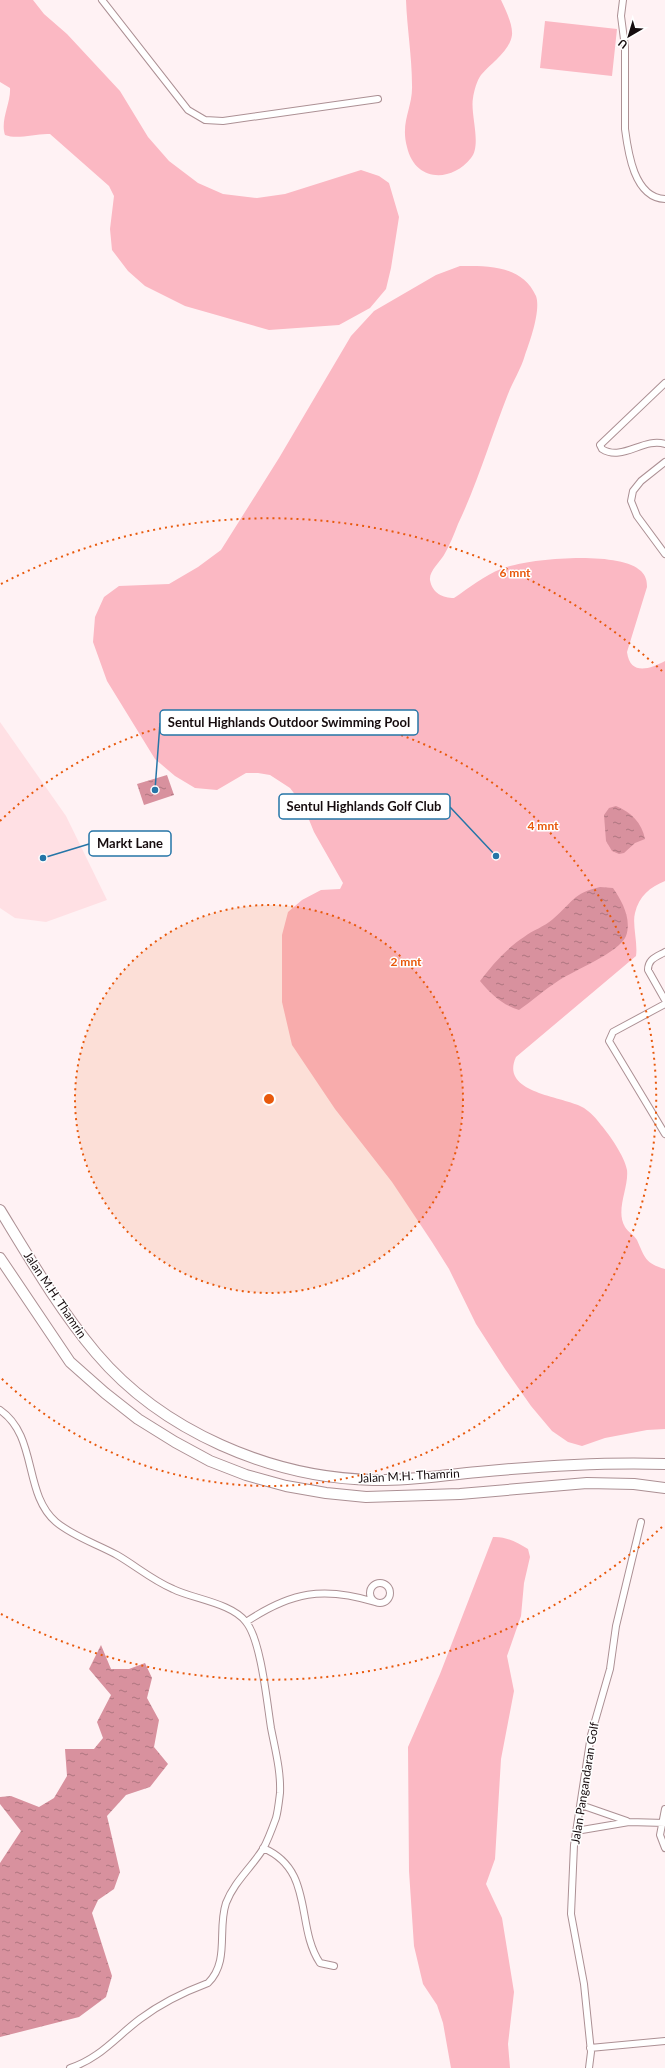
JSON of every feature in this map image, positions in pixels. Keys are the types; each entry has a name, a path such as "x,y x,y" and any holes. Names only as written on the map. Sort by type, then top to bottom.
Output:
{"main road":[{"name":"Jalan M.H. Thamrin","path":"0,1210 64,1312 97,1354 126,1382 160,1410 219,1445 260,1460 299,1471 339,1478 373,1480 609,1462 665,1464"},
{"name":"Jalan M.H. Thamrin","path":"0,1258 70,1362 99,1388 138,1419 175,1442 210,1460 246,1475 286,1486 326,1493 366,1497 460,1494 587,1483 634,1484 665,1488"}],"street":[{"path":"102,0 188,110 205,120 223,121 378,99"},
{"path":"623,0 621,16 625,37 625,128 627,143 632,164 640,183 652,196 665,199"},
{"path":"665,383 600,445 602,449 613,453 623,452 646,443 656,442 665,444"},
{"path":"665,462 641,481 633,492 631,501 637,516 665,554"},
{"path":"665,952 651,960 648,966 649,974 665,1000"},
{"path":"665,1004 613,1032 609,1041 665,1134"},
{"path":"0,1410 17,1426 39,1498 46,1512 55,1521 84,1539 118,1556 156,1581 174,1590 222,1606 246,1622 262,1669 276,1752 280,1792 276,1816 263,1848 241,1877 226,1902 222,1923 221,1960 214,1977 208,1983 151,2012 102,2052 70,2068"},
{"name":"Jalan Pangandaran Golf","path":"589,2068 590,2048 584,1984 571,1914 573,1860 591,1735 610,1669 616,1626 641,1522"},
{"path":"246,1622 274,1604 309,1593 335,1593 375,1602"},
{"path":"581,1804 629,1822"},
{"path":"665,1809 664,1823 660,1835 665,1848"},
{"path":"576,1831 629,1822 664,1823"},
{"path":"263,1848 283,1861 292,1873 300,1891 313,1954 320,1963 334,1966"},
{"path":"590,2048 665,2041"}],"shaded area":[{"path":"0,0 33,0 44,14 67,34 120,91 148,137 169,161 198,183 223,194 257,198 285,194 361,170 379,176 389,183 399,217 386,289 370,308 339,325 269,330 185,306 145,286 128,271 112,250 110,229 114,196 109,186 50,134 21,137 5,135 4,123 10,88 0,82"},
{"path":"406,0 501,0 511,26 511,41 504,52 481,75 475,89 473,105 476,145 474,152 471,158 463,166 454,172 444,175 434,175 425,172 418,167 411,159 405,138 406,122 412,93"},
{"path":"545,21 617,29 612,76 540,68"},
{"path":"460,266 482,266 504,269 522,278 530,286 536,296 537,309 532,334 523,360 508,394 472,492 444,555 431,573 431,585 442,596 454,598 483,578 501,569 514,565 551,559 573,558 614,560 630,564 643,573 646,579 647,587 627,652 629,660 636,668 647,668 665,661 665,881 650,889 642,897 637,907 634,917 636,956 516,1057 513,1069 517,1079 525,1086 536,1092 584,1108 595,1118 608,1134 620,1152 627,1170 621,1213 622,1220 625,1227 637,1240 646,1259 658,1267 665,1269 665,1429 647,1430 605,1438 582,1446 568,1442 552,1431 531,1406 476,1324 449,1269 432,1242 392,1182 335,1109 292,1045 282,1002 282,935 288,912 302,900 321,890 340,889 343,883 314,832 303,805 290,788 270,775 246,773 217,790 195,788 175,776 155,759 107,681 93,642 95,617 104,597 119,586 169,584 198,567 221,550 279,458 351,336 374,311 436,275"},
{"path":"0,722 66,816 107,900 46,922 15,918 0,908"},
{"path":"493,1537 512,1540 520,1544 528,1549 530,1557 524,1583 521,1616 507,1656 514,1691 501,1759 495,1859 486,1884 502,1918 514,1992 508,2044 510,2068 451,2068 443,2023 437,2005 423,1984 414,1946 409,1871 408,1747 440,1674"}],"water":[{"path":"167,775 174,795 144,805 137,784"},
{"path":"616,806 626,811 635,819 644,833 645,839 635,843 624,853 619,854 612,851 606,841 604,815 609,808"},
{"path":"600,887 613,888 623,904 627,917 628,930 626,936 615,948 606,955 558,981 519,1010 507,1005 497,998 480,981 500,957 518,941 550,922 574,899 584,892"},
{"path":"101,1645 111,1669 129,1669 145,1663 152,1678 147,1698 159,1720 154,1747 168,1764 150,1787 126,1795 107,1816 120,1872 114,1889 98,1900 92,1913 112,1976 106,1997 79,2017 0,2037 0,1863 21,1831 0,1804 0,1797 11,1796 39,1807 54,1798 67,1776 65,1749 94,1749 103,1738 97,1722 111,1695 89,1669"}],"place":[{"name":"Sentul Highlands Outdoor Swimming Pool","path":"155,790"},
{"name":"Sentul Highlands Golf Club","path":"496,856"},
{"name":"Markt Lane","path":"43,858"}]}
